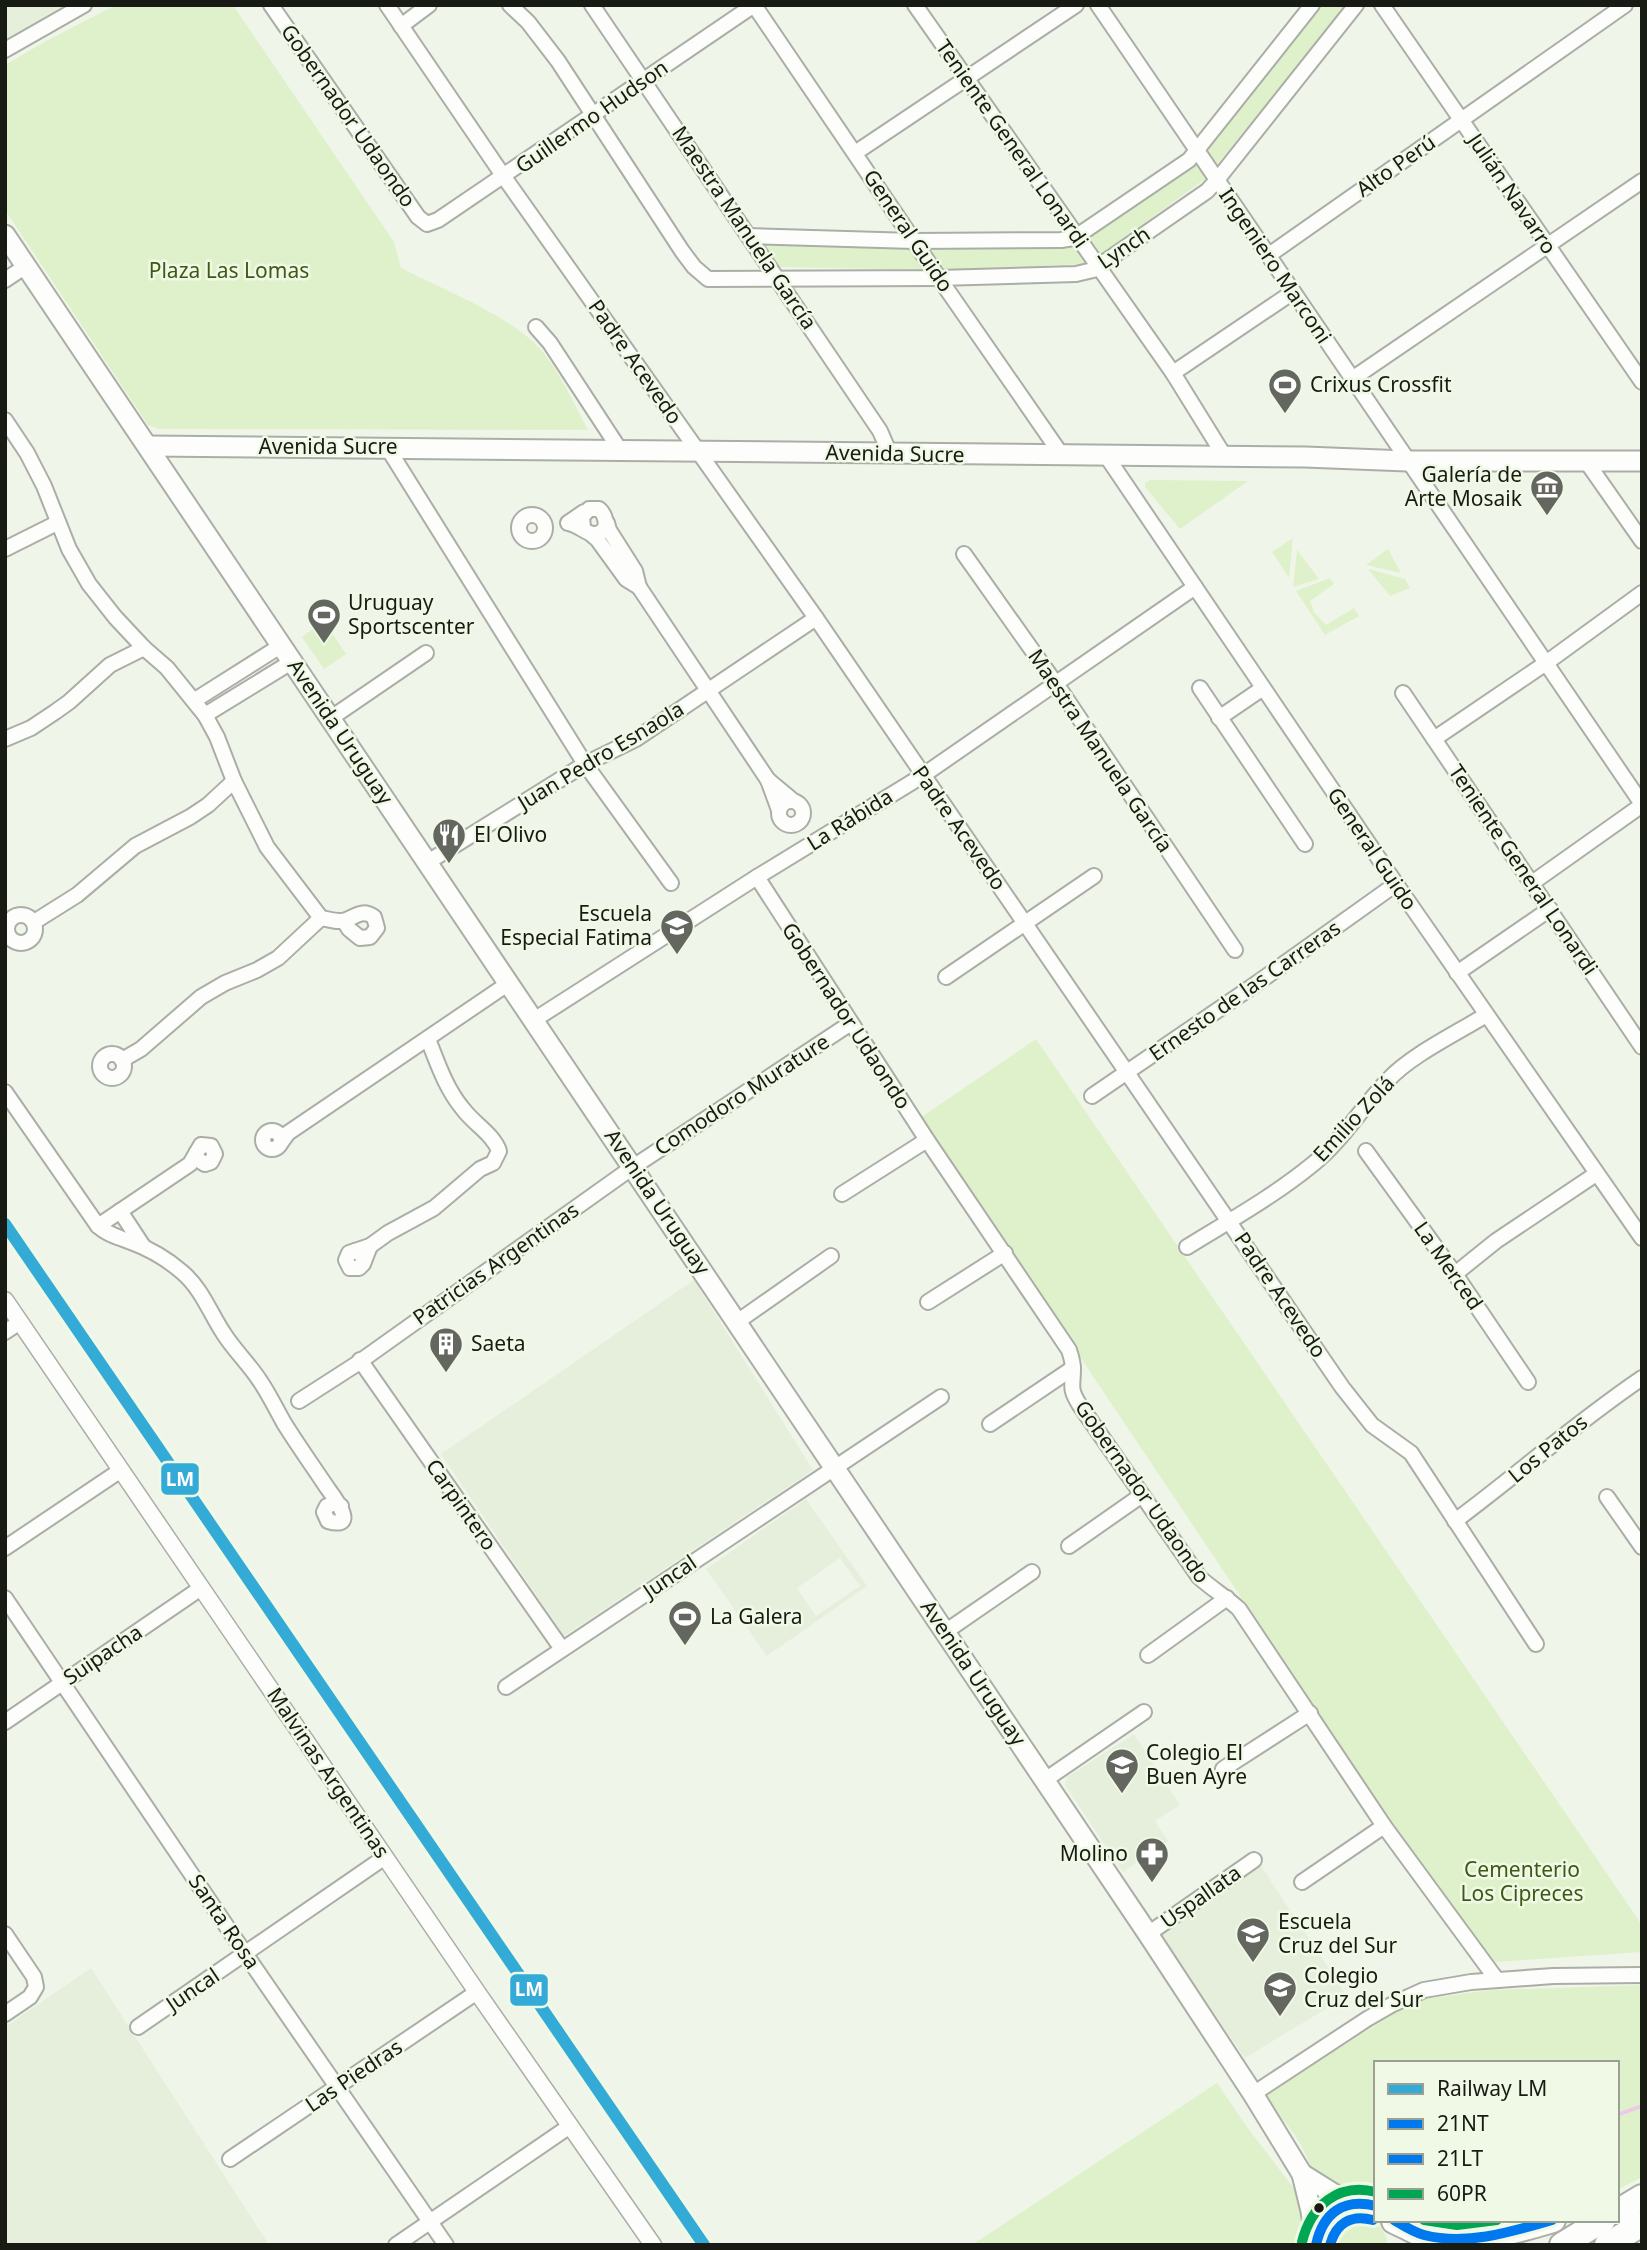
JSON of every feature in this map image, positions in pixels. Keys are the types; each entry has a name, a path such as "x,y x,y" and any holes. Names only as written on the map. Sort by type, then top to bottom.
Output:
{"highway":[{"path":"1619,2196 1642,2186"},
{"path":"1619,2211 1642,2197"},
{"path":"1398,2222 1421,2234 1458,2239 1496,2235 1545,2222"},
{"path":"1562,2245 1600,2222"},
{"path":"1606,2245 1642,2224"},
{"path":"1636,2245 1642,2239"}],"main road":[{"name":"Avenida Uruguay","path":"5,235 737,1321 1253,2094 1302,2174 1316,2245"},
{"name":"Avenida Sucre","path":"148,446 1407,461 1642,461"},
{"name":"Avenida Uruguay","path":"1302,2174 1334,2194 1368,2204"},
{"name":"Avenida Uruguay","path":"1316,2245 1317,2235 1326,2218 1342,2206 1368,2204"},
{"path":"1395,2222 1402,2245"}],"street":[{"path":"5,50 84,5"},
{"name":"Gobernador Udaondo","path":"271,5 418,217 428,224"},
{"name":"Padre Acevedo","path":"387,5 504,177 816,618 1357,1409 1372,1425 1411,1453 1536,1644"},
{"path":"401,26 429,5"},
{"path":"510,5 558,61 594,115"},
{"name":"Maestra Manuela García","path":"592,5 880,430 890,454"},
{"name":"Guillermo Hudson","path":"428,224 439,220 504,177 754,5"},
{"name":"General Guido","path":"754,5 1063,457"},
{"name":"Teniente General Lonardi","path":"915,5 1173,373 1225,457"},
{"path":"855,153 1076,5"},
{"name":"Ingeniero Marconi","path":"1098,5 1642,805"},
{"name":"Lynch","path":"749,236 915,241 1061,240 1077,236 1189,160 1312,5"},
{"name":"Lynch","path":"594,115 681,251 708,279 939,278 1076,274 1099,267 1206,191 1356,5"},
{"name":"Julián Navarro","path":"1382,5 1639,374"},
{"name":"Alto Perú","path":"1269,255 1625,5"},
{"path":"1352,379 1642,181"},
{"path":"5,279 26,266"},
{"path":"1173,373 1293,292"},
{"path":"536,327 550,343 620,450"},
{"path":"5,420 27,453 44,486 57,523 89,584 115,617 195,700 217,737 234,781 267,847 321,918 344,921"},
{"path":"387,447 586,764 671,883"},
{"name":"General Guido","path":"1107,457 1396,884 1642,1238"},
{"path":"1586,461 1642,541"},
{"path":"607,523 601,532 553,526 589,509 604,512 609,530 635,571 639,587 768,780 780,819 787,825 796,824 803,817 803,808 768,780"},
{"path":"584,512 581,522 587,531 597,539 626,579 639,587"},
{"path":"5,549 57,523"},
{"name":"Maestra Manuela García","path":"964,554 1056,684 1235,950"},
{"name":"La Rábida","path":"534,1020 757,877 922,776 1195,587"},
{"path":"1434,739 1546,663 1642,593"},
{"name":"Juan Pedro Esnaola","path":"428,862 586,764 636,739 816,618"},
{"path":"5,739 31,728 69,702 110,665 144,648"},
{"path":"195,700 287,653"},
{"path":"205,716 287,653"},
{"path":"331,718 426,653"},
{"path":"1199,688 1305,844"},
{"path":"1219,718 1263,688"},
{"name":"Teniente General Lonardi","path":"1403,692 1550,909 1636,1028 1642,1047"},
{"path":"34,922 77,895 135,846 208,805 234,781"},
{"path":"779,810 783,803 792,800"},
{"path":"1532,883 1642,805"},
{"path":"946,977 1094,876"},
{"name":"Gobernador Udaondo","path":"757,877 927,1140 1069,1350 1073,1368 1072,1392 1199,1577 1239,1609 1384,1826 1497,1980"},
{"name":"Ernesto de las Carreras","path":"1093,1096 1396,884"},
{"path":"1458,973 1550,909"},
{"path":"122,1060 141,1049 201,997 278,958 321,918"},
{"path":"282,1136 509,983"},
{"name":"Emilio Zolá","path":"1187,1247 1314,1164 1390,1078 1486,1015"},
{"name":"Comodoro Murature","path":"633,1167 851,1023"},
{"path":"359,1256 388,1233 434,1208 497,1158 497,1145 461,1108 441,1071 428,1038"},
{"path":"5,1092 98,1226 104,1232 144,1247 165,1259 193,1283 223,1333 250,1367 329,1491 334,1506"},
{"path":"842,1194 927,1140"},
{"name":"La Merced","path":"1366,1151 1455,1274 1528,1382"},
{"path":"98,1226 196,1160"},
{"name":"Patricias Argentinas","path":"299,1401 633,1167"},
{"path":"1455,1274 1496,1241 1596,1174"},
{"path":"120,1211 144,1247"},
{"path":"928,1302 1004,1253"},
{"path":"737,1321 831,1256"},
{"name":"Malvinas Argentinas","path":"5,1300 653,2245"},
{"path":"5,1332 20,1322"},
{"name":"Carpintero","path":"360,1360 562,1649"},
{"path":"990,1424 1073,1368"},
{"name":"Los Patos","path":"1455,1521 1598,1408 1642,1378"},
{"path":"834,1467 941,1398"},
{"path":"272,1402 299,1401"},
{"path":"285,1423 299,1401"},
{"name":"Juncal","path":"506,1687 834,1467"},
{"path":"5,1548 121,1470"},
{"path":"1069,1546 1142,1495"},
{"path":"1607,1497 1642,1547"},
{"path":"945,1632 1032,1572"},
{"name":"Suipacha","path":"5,1722 201,1588"},
{"name":"Santa Rosa","path":"5,1598 446,2245"},
{"path":"1148,1655 1227,1598"},
{"path":"1045,1780 1144,1712"},
{"path":"1223,1769 1310,1713"},
{"path":"1302,1882 1384,1826"},
{"name":"Juncal","path":"138,2027 385,1857"},
{"name":"Uspallata","path":"1148,1934 1254,1860"},
{"path":"5,1934 34,1977 36,1987 30,1997 5,2014"},
{"path":"1253,2094 1367,2019 1405,1998 1444,1985 1553,1976 1642,1975"},
{"name":"Las Piedras","path":"230,2160 477,1992"},
{"path":"397,2245 570,2126"}],"shaded area":[{"path":"5,5 68,5 5,42"},
{"path":"694,1280 813,1470 564,1636 441,1454"},
{"path":"806,1499 867,1586 767,1656 706,1569","holes":["840,1558 860,1586 816,1616 797,1588"]},
{"name":"Colegio El Buen Ayre","path":"1134,1734 1180,1805 1155,1821 1168,1841 1123,1872 1065,1785 1067,1777"},
{"name":"Escuela Cruz del Sur","path":"1259,1863 1347,1996 1245,2058 1158,1933"},
{"path":"91,1968 269,2245 5,2245 5,2027"}],"green space":[{"name":"Plaza Las Lomas","path":"116,5 233,5 394,242 401,268 484,309 530,339 548,358 588,430 159,429 148,425 5,210 5,65"},
{"path":"1317,5 1347,5 1205,179 1088,264 942,270 778,267 759,243 1080,244 1194,160"},
{"path":"1150,480 1248,481 1180,529 1145,487 1145,483"},
{"path":"1293,538 1289,578 1272,552"},
{"path":"1388,549 1401,573 1366,565"},
{"path":"1297,550 1319,579 1293,587"},
{"path":"1368,569 1405,579 1410,588 1390,596"},
{"path":"1330,578 1334,584 1310,601 1314,612 1326,625 1354,608 1359,616 1325,635 1296,591"},
{"name":"Uruguay Sportscenter","path":"324,621 346,654 324,669 302,637"},
{"name":"Cementerio Los Cipreces","path":"1036,1039 1642,1925 1642,1952 1495,1962 1472,1942 920,1118"},
{"path":"1642,1985 1642,2177 1619,2189 1619,2061 1374,2061 1374,2201 1354,2197 1314,2175 1296,2138 1285,2122 1272,2111 1267,2096 1275,2088 1416,2000 1491,1990"},
{"path":"1217,2083 1302,2199 1306,2245 972,2245"},
{"path":"1356,2217 1369,2219 1382,2228 1388,2245 1332,2245 1334,2234 1339,2227"},
{"path":"1409,2222 1511,2222 1460,2226 1446,2233"}],"waterway":[{"path":"1619,2114 1642,2106"}],"rail line":[{"name":"LM","path":"5,1224 704,2245"}],"transit line":[{"name":"60PR","path":"1302,2242 1312,2218 1328,2200 1350,2191 1374,2192"},
{"name":"21NT","path":"1316,2245 1324,2224 1336,2211 1354,2204 1374,2206"},
{"name":"21LT","path":"1330,2245 1336,2231 1345,2222 1358,2218 1373,2220"},
{"name":"21NT","path":"1397,2222 1424,2235 1456,2239 1488,2236 1545,2222"},
{"name":"60PR","path":"1437,2222 1457,2225 1481,2222"}],"place":[{"name":"Crixus Crossfit","path":"1285,415"},
{"name":"Galería de Arte Mosaik","path":"1547,517"},
{"name":"Uruguay Sportscenter","path":"324,645"},
{"name":"El Olivo","path":"449,865"},
{"name":"Escuela Especial Fatima","path":"677,956"},
{"name":"Saeta","path":"446,1374"},
{"name":"La Galera","path":"685,1647"},
{"name":"Colegio El Buen Ayre","path":"1122,1795"},
{"name":"Molino","path":"1152,1884"},
{"name":"Escuela Cruz del Sur","path":"1253,1964"},
{"name":"Colegio Cruz del Sur","path":"1280,2018"}]}
